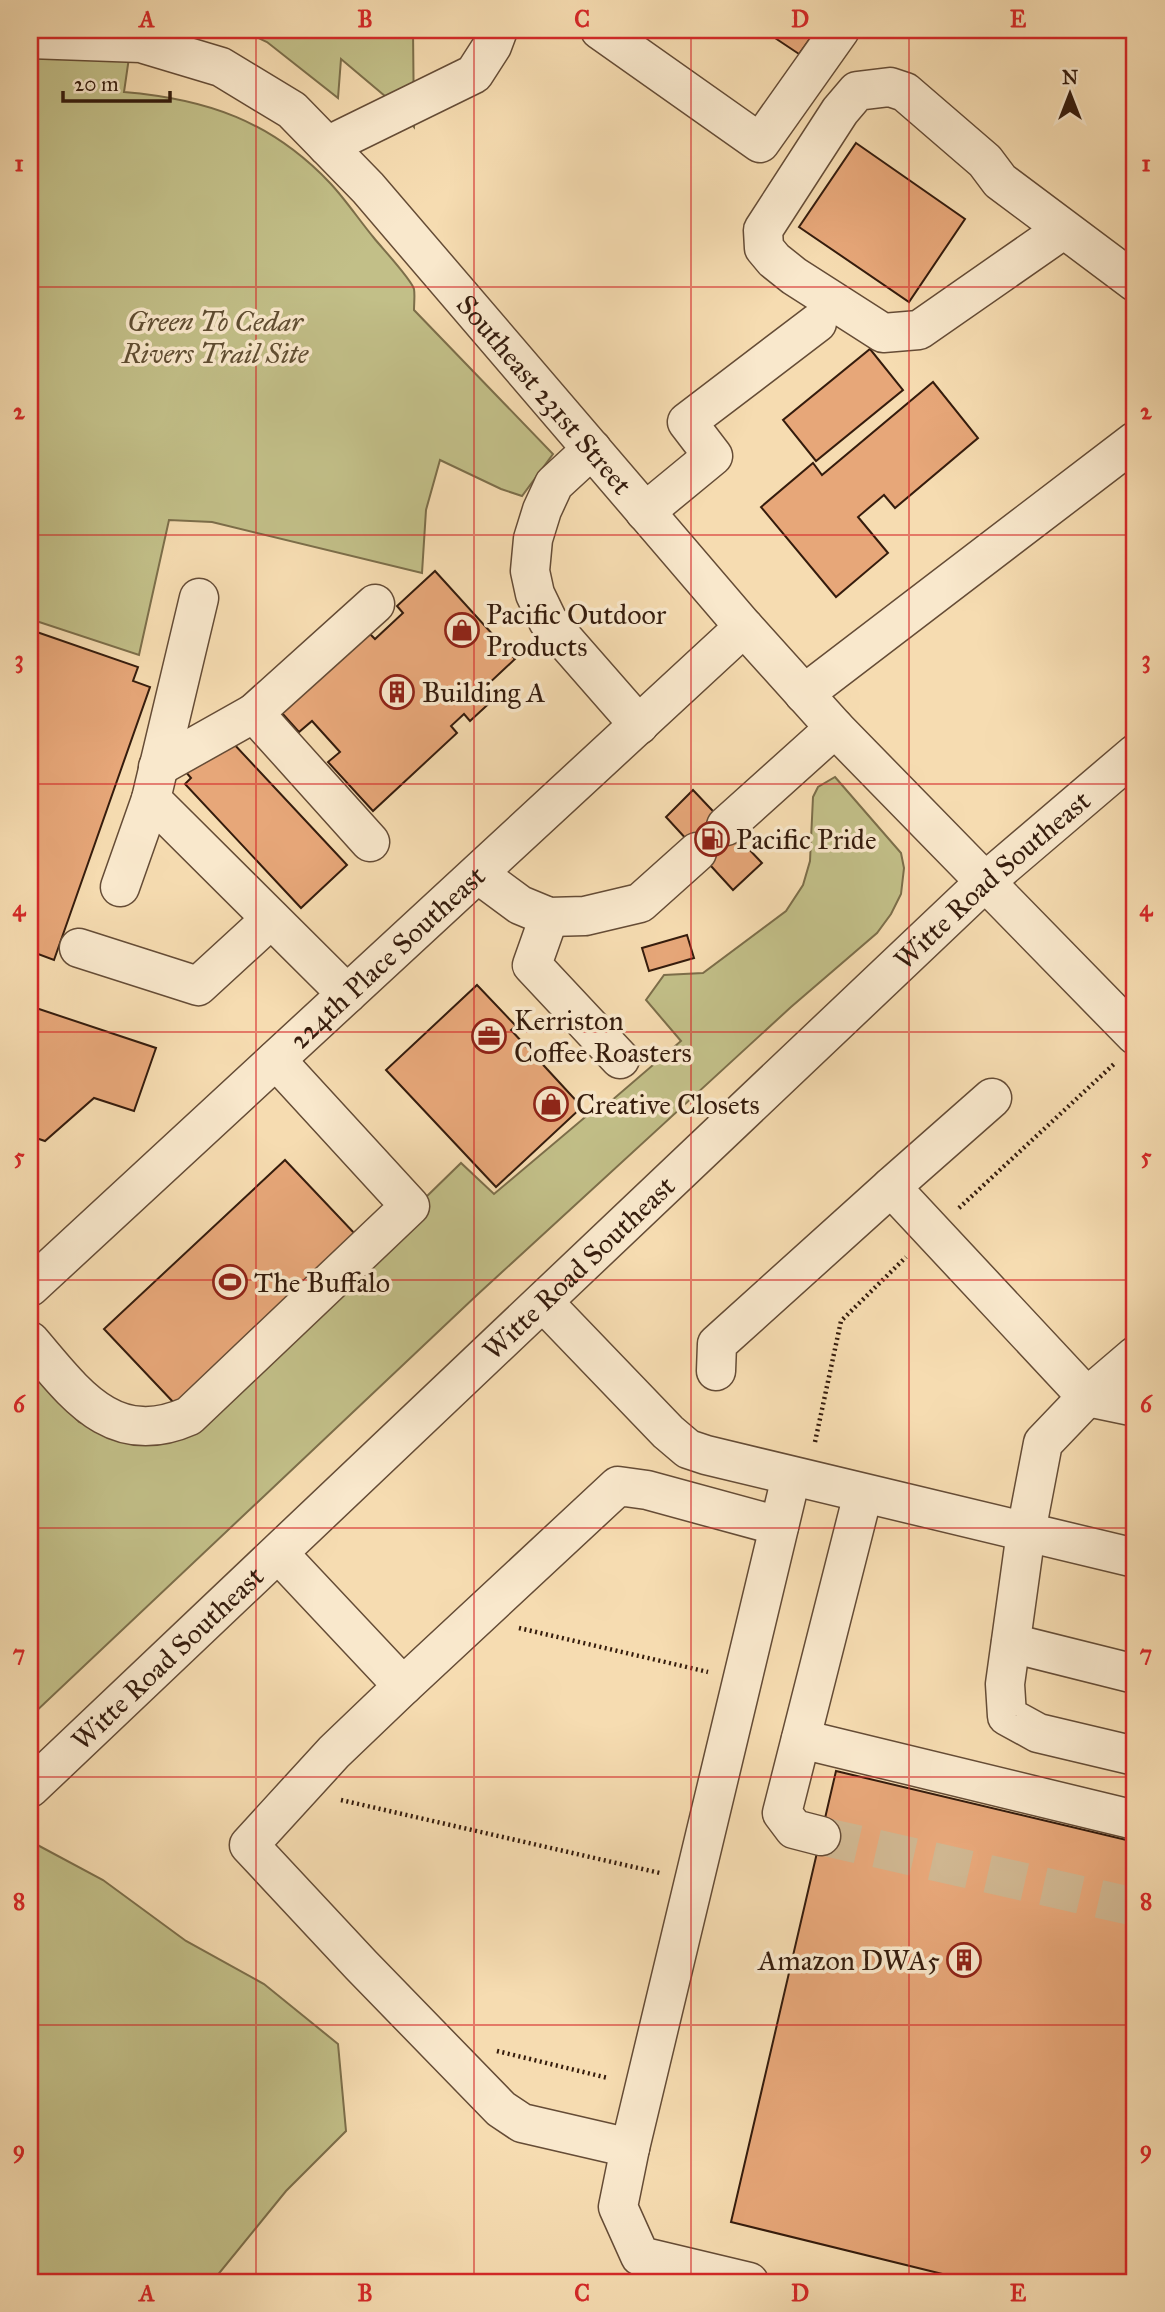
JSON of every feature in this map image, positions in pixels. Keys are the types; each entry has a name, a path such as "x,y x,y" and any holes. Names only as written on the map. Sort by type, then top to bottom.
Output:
{"street":[{"path":"327,146 474,74 492,46 498,30"},
{"path":"600,30 760,144 840,30"},
{"name":"Southeast 231st Street","path":"30,39 141,43 221,67 292,110 368,188 804,694 1135,1035"},
{"path":"1064,229 919,330 883,334 774,260 764,248 763,230 840,111 857,91 890,87 905,92 985,161 1000,181 1135,282"},
{"path":"645,512 713,456 687,422 817,323"},
{"path":"804,694 1135,440"},
{"path":"592,449 554,484 533,539 530,571 534,594 548,621 639,725"},
{"path":"120,887 155,783 199,598"},
{"path":"155,783 254,713 375,604"},
{"name":"224th Place Southeast","path":"30,1287 744,627"},
{"path":"254,713 370,842"},
{"path":"726,825 835,728"},
{"name":"Witte Road Southeast","path":"30,1788 986,881 1135,754"},
{"path":"155,783 271,919 347,994"},
{"path":"478,874 520,905 549,917 585,916 640,903 697,852"},
{"path":"549,917 533,965 620,1059"},
{"path":"79,948 198,986 271,919"},
{"path":"30,1341 65,1382 94,1409 122,1425 174,1422 189,1416 410,1206 276,1060"},
{"path":"716,1371 717,1344 992,1098"},
{"path":"891,1187 1087,1397 1135,1407"},
{"path":"543,1302 668,1432 688,1449 791,1477 1135,1558"},
{"path":"1135,1356 1087,1397 1043,1443 1026,1532 1005,1684 1007,1716 1038,1733 1135,1756"},
{"path":"749,2282 640,2256 618,2207 791,1477"},
{"path":"630,2148 522,2123 500,2109 249,1845 350,1736 618,1486 647,1490 779,1526"},
{"path":"821,1836 794,1829 782,1813 863,1494"},
{"path":"279,1554 403,1686"},
{"path":"1011,1643 1135,1674"},
{"path":"801,1739 1135,1820"}],"path":[{"path":"30,131 33,114"},
{"path":"477,1618 742,1680"},
{"path":"299,1790 695,1882"},
{"path":"496,2051 645,2087"}],"green space":[{"name":"Green To Cedar Rivers Trail Site","path":"30,30 133,30 124,92 183,100 236,117 285,144 308,162 336,190 408,278 414,289 414,310 553,454 522,496 440,460 426,510 422,573 212,522 169,520 139,655 30,619"},
{"path":"241,30 413,30 414,127 392,102 341,59 338,98 267,42"},
{"path":"835,777 901,853 904,868 901,894 877,933 791,1007 477,1295 30,1717 30,1369 79,1422 111,1436 192,1425 461,1163 494,1194 590,1113 596,1114 681,1041 646,1000 664,975 703,973 786,911 803,885 810,861 813,797 818,787"},
{"path":"30,1841 103,1880 186,1941 264,1984 338,2044 346,2131 286,2191 212,2282 30,2282"}],"building":[{"path":"763,30 816,30 799,54"},
{"path":"856,143 965,219 909,302 799,227"},
{"path":"870,349 903,390 816,461 783,420"},
{"path":"933,382 978,438 895,508 884,495 858,517 888,553 836,597 761,507 813,463 822,475"},
{"name":"Building A","path":"435,571 515,659 485,687 495,698 470,721 464,714 451,726 457,733 373,811 328,762 340,752 312,721 299,732 281,712 369,633 375,639 403,613 397,606"},
{"path":"31,630 138,667 133,681 150,687 54,960 30,951"},
{"path":"232,742 347,865 301,908 185,784 191,778 185,771"},
{"name":"Pacific Pride","path":"693,790 762,863 733,890 666,817"},
{"path":"687,935 694,958 649,971 642,948"},
{"path":"477,985 516,1026 511,1030 582,1107 496,1187 386,1070"},
{"path":"30,1006 156,1048 134,1111 94,1098 45,1141 30,1136"},
{"name":"The Buffalo","path":"285,1160 356,1235 175,1404 104,1329"},
{"name":"Amazon DWA5","path":"836,1771 1135,1842 1135,2282 975,2282 731,2222"}],"tunnel":[{"path":"821,1836 1135,1907"}],"place":[{"name":"Pacific Outdoor Products","path":"462,630"},
{"name":"Building A","path":"397,692"},
{"name":"Pacific Pride","path":"712,839"},
{"name":"Kerriston Coffee Roasters","path":"489,1036"},
{"name":"Creative Closets","path":"551,1104"},
{"name":"The Buffalo","path":"230,1282"},
{"name":"Amazon DWA5","path":"964,1960"}]}
